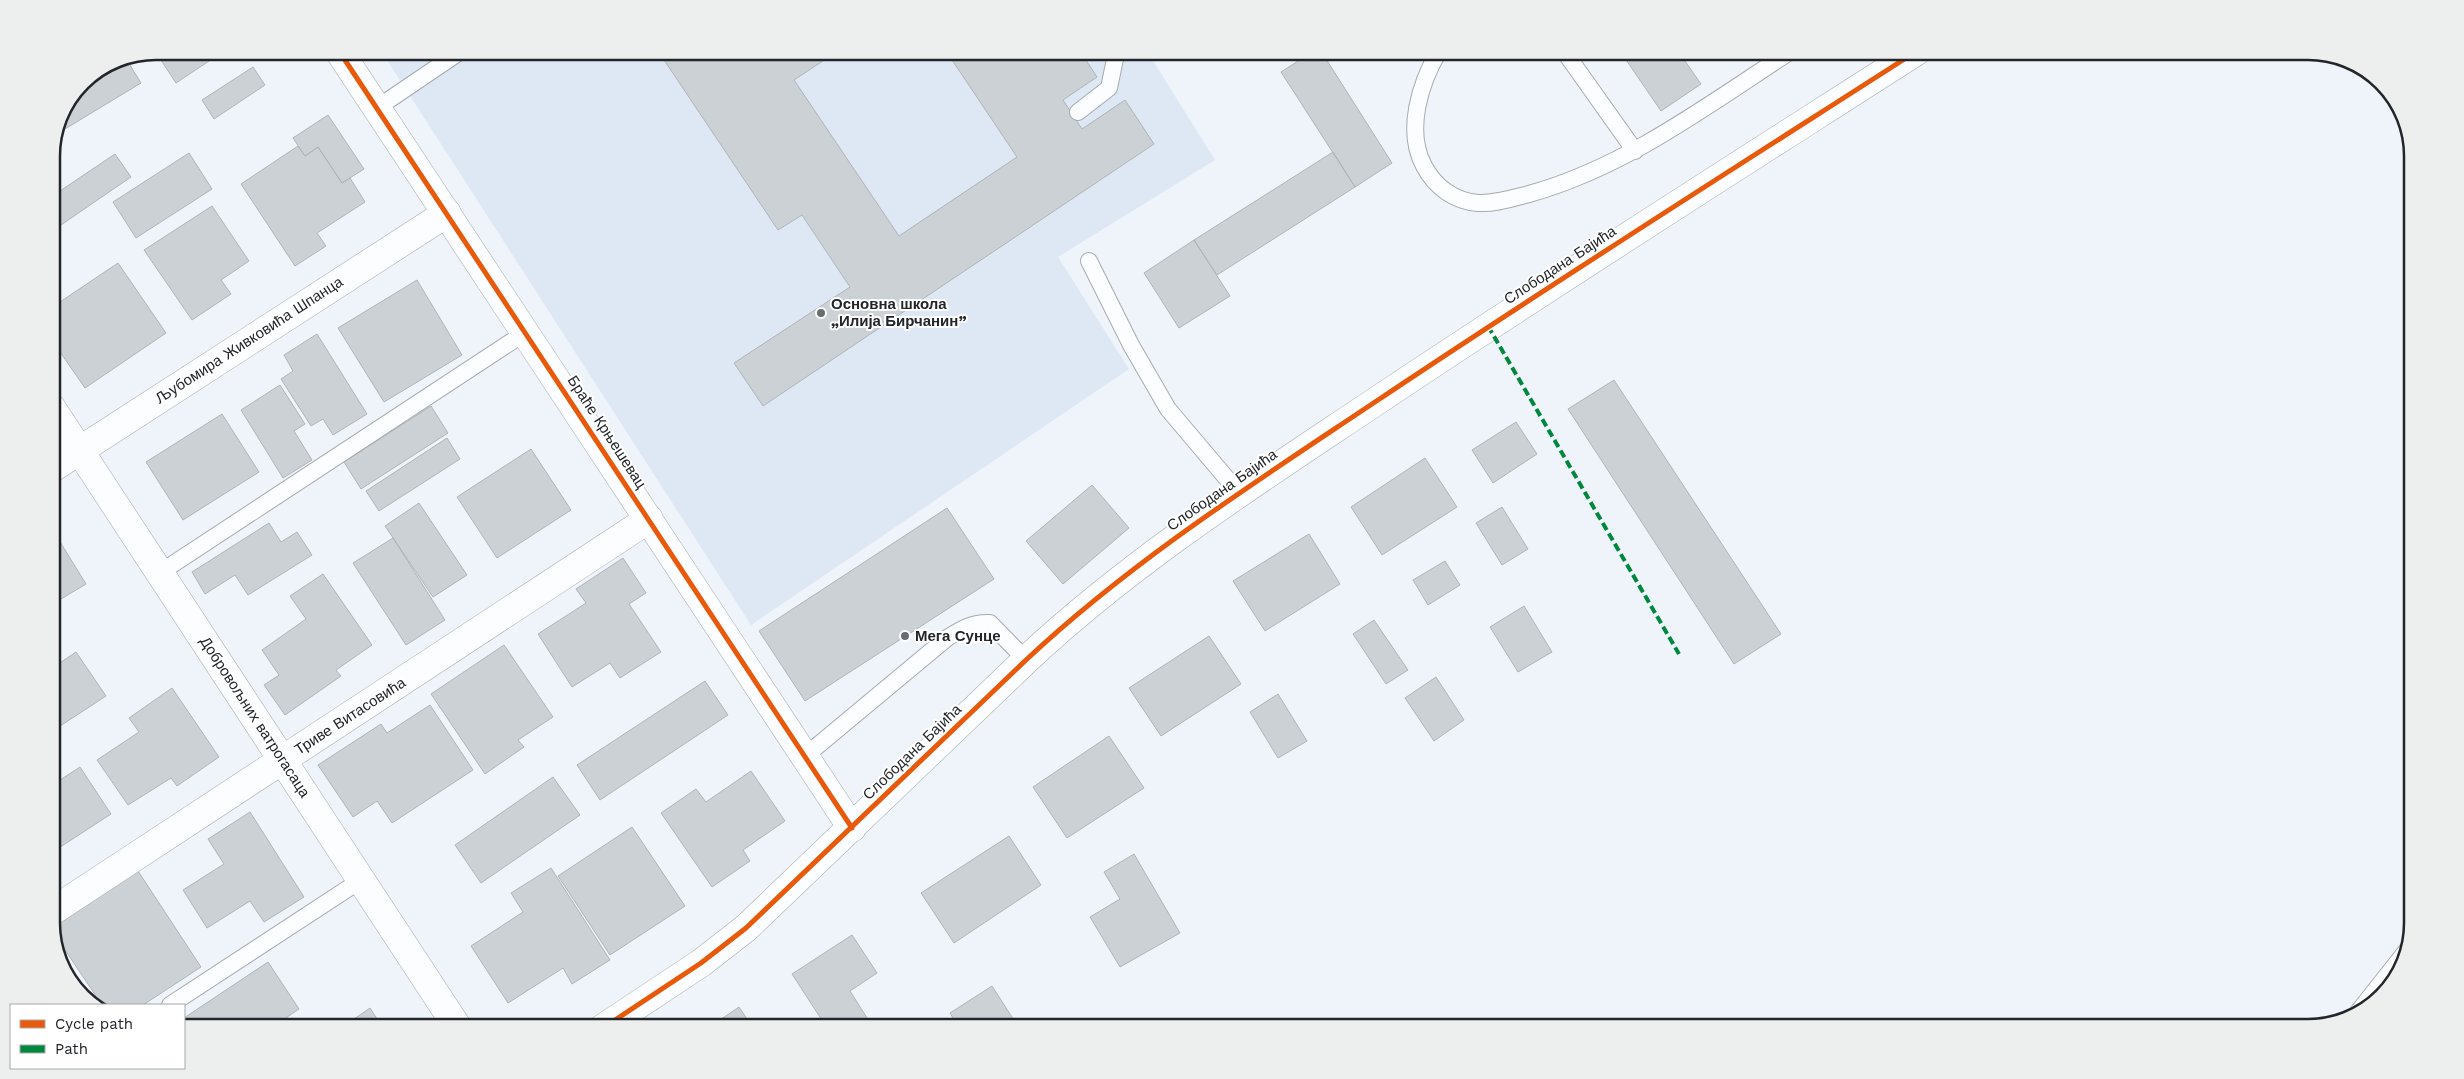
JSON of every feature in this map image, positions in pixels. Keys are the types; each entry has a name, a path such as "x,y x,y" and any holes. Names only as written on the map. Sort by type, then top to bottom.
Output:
{"street":[{"name":"Браће Крњешевац","path":"345,60 852,828"},
{"name":"Слободана Бајића","path":"617,1019 701,963 746,928 1026,660 1063,626 1128,572 1239,493 1496,321 1903,60"},
{"name":"Љубомира Живковића Шпанца","path":"60,464 447,213"},
{"name":"Добровољних ватрогасаца","path":"60,419 452,1019"},
{"name":"Триве Витасовића","path":"60,907 649,519"}],"lane":[{"path":"377,108 448,60"},
{"path":"1078,112 1109,88 1115,60"},
{"path":"1434,60 1420,94 1415,123 1418,157 1434,183 1450,194 1478,203 1511,199 1549,188 1635,151 1777,60"},
{"path":"1570,60 1635,151"},
{"path":"1089,261 1131,345 1168,409 1239,493"},
{"path":"161,572 526,332"},
{"path":"804,757 947,638 977,622 990,623 1026,660"},
{"path":"172,1004 361,880"},
{"path":"2373,993 2392,969"}],"shaded area":[{"name":"Основна школа „Илија Бирчанин”","path":"387,60 1153,60 1215,160 1058,257 1129,369 751,625"}],"building":[{"path":"161,60 210,60 176,83"},
{"path":"664,60 824,60 794,80 899,236 1017,157 952,60 1086,60 1097,77 1063,100 1082,129 1125,100 1154,144 763,406 734,363 850,287 802,215 778,230"},
{"path":"1300,60 1327,60 1392,163 1355,187 1281,72"},
{"path":"1626,60 1684,60 1701,84 1661,111"},
{"path":"129,64 141,83 63,130 76,103 88,88 108,73"},
{"path":"253,67 265,85 214,119 202,100"},
{"path":"328,115 364,169 342,183 318,147 305,156 293,138"},
{"path":"298,146 305,156 318,147 342,183 350,178 365,202 317,233 326,246 295,266 241,184"},
{"path":"1333,152 1355,187 1217,275 1194,240"},
{"path":"189,153 212,189 136,238 113,202"},
{"path":"115,154 131,177 60,226 60,191"},
{"path":"212,206 249,261 221,280 231,294 192,320 144,250"},
{"path":"1194,240 1230,296 1179,328 1144,273"},
{"path":"118,263 166,333 85,388 60,352 60,302"},
{"path":"417,280 462,355 384,402 338,328"},
{"path":"317,334 367,414 333,435 323,419 311,426 281,379 293,371 284,355"},
{"path":"1614,380 1781,634 1734,664 1568,409"},
{"path":"280,385 305,424 294,431 312,460 283,478 241,410"},
{"path":"431,406 448,433 361,489 344,462"},
{"path":"222,414 259,472 183,520 146,462"},
{"path":"1516,422 1537,454 1493,483 1472,450"},
{"path":"447,438 460,459 379,511 366,491"},
{"path":"531,449 571,510 497,558 457,497"},
{"path":"1425,458 1457,507 1382,555 1351,507"},
{"path":"1092,485 1129,528 1063,584 1026,541"},
{"path":"419,503 467,575 433,597 385,526"},
{"path":"1502,507 1528,549 1502,565 1476,523"},
{"path":"947,508 994,579 805,701 759,631"},
{"path":"269,523 281,542 297,532 312,555 248,595 235,575 205,594 192,572"},
{"path":"1309,534 1340,584 1265,631 1233,581"},
{"path":"393,538 445,620 406,645 353,563"},
{"path":"60,542 86,584 60,600"},
{"path":"623,558 646,593 629,604 661,652 620,678 610,663 572,687 538,634 586,603 576,589"},
{"path":"1445,561 1460,585 1428,605 1413,580"},
{"path":"323,574 372,645 336,670 341,676 285,715 264,685 279,675 262,650 306,619 290,596"},
{"path":"1524,606 1552,652 1518,672 1490,627"},
{"path":"1374,620 1408,670 1386,684 1353,634"},
{"path":"1209,636 1241,684 1161,736 1129,688"},
{"path":"504,645 553,717 518,740 524,747 485,774 431,694"},
{"path":"76,652 106,696 60,726 60,663"},
{"path":"1436,677 1464,720 1434,741 1405,698"},
{"path":"705,681 728,715 600,800 577,765"},
{"path":"172,688 219,757 177,786 171,778 128,805 97,760 139,732 129,718"},
{"path":"1278,694 1307,741 1278,758 1250,712"},
{"path":"430,705 473,770 392,823 377,801 353,817 318,765 381,724 387,733"},
{"path":"1109,736 1144,788 1067,838 1033,787"},
{"path":"80,767 111,814 60,847 60,780"},
{"path":"751,771 785,821 743,850 750,861 712,887 661,813 696,789 706,802"},
{"path":"553,777 580,815 481,883 455,845"},
{"path":"250,812 304,897 264,922 250,901 207,928 183,890 224,864 208,839"},
{"path":"632,827 685,906 610,955 558,876"},
{"path":"1009,836 1041,885 954,943 921,893"},
{"path":"1134,854 1180,933 1120,967 1090,917 1120,899 1104,872"},
{"path":"551,868 610,960 572,984 563,968 508,1003 471,946 523,912 511,893"},
{"path":"138,871 201,967 145,1004 105,1004 98,999 63,947 60,923"},
{"path":"852,935 877,973 850,991 868,1019 821,1019 792,974"},
{"path":"268,962 299,1009 284,1019 185,1019"},
{"path":"992,986 1013,1019 954,1019 950,1013"},
{"path":"739,1007 747,1019 721,1019"},
{"path":"370,1008 377,1019 354,1019"}],"marked path":[{"path":"1488,326 1679,654"}],"cycle path":[{"path":"345,60 852,828"},
{"path":"617,1019 701,963 746,928 1026,660 1109,589 1152,556 1240,493 1442,357 1903,60"}],"place":[{"name":"Основна школа „Илија Бирчанин”","path":"821,313"},
{"name":"Мега Сунце","path":"905,636"}]}
